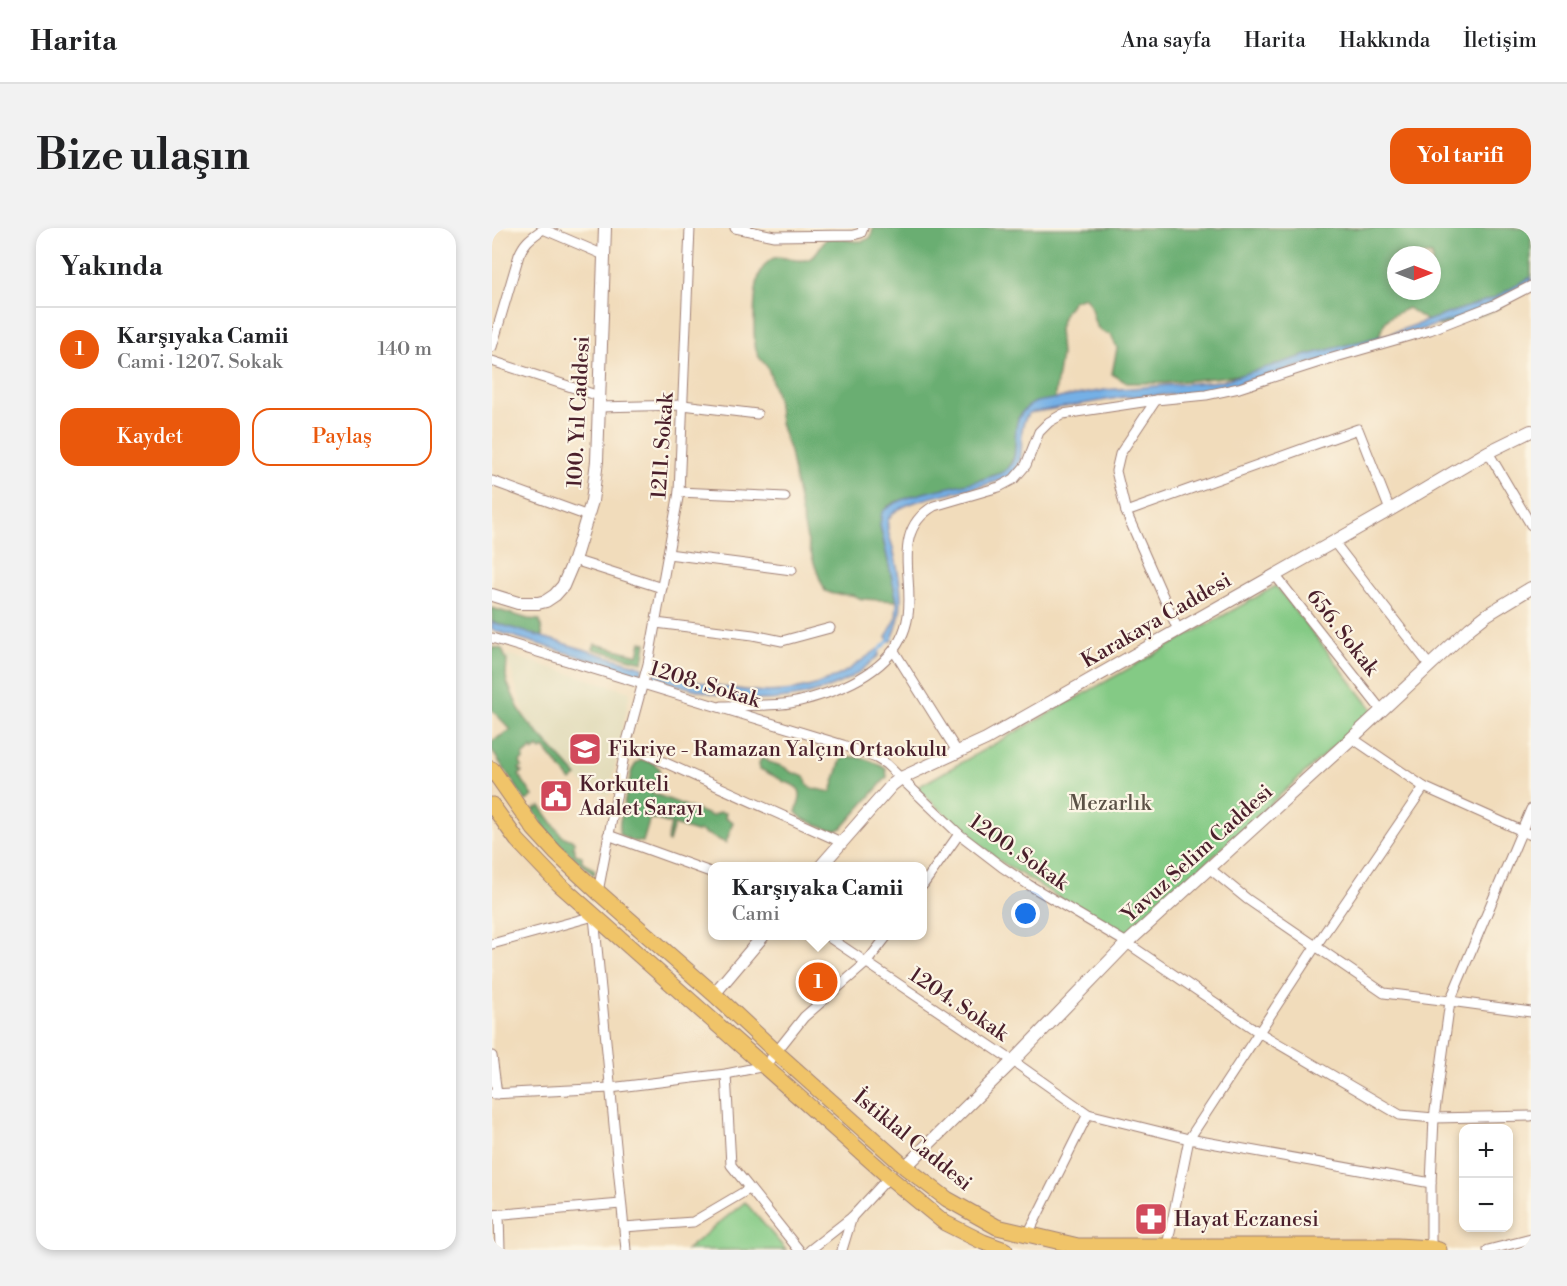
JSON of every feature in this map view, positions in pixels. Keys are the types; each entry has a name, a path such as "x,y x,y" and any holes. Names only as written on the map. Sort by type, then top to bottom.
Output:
{"main road":[{"name":"İstiklal Caddesi","path":"492,769 520,811 568,865 905,1167 947,1199 997,1227 1078,1246 1397,1246 1435,1249"},
{"name":"İstiklal Caddesi","path":"492,806 517,840 560,885 889,1177 945,1223 1005,1250"}],"street":[{"name":"100. Yıl Caddesi","path":"492,595 518,603 531,604 546,602 555,595 563,586 574,560 588,516 595,484 605,228"},
{"name":"1211. Sokak","path":"598,892 626,745 648,664 679,492 690,228"},
{"path":"735,228 853,235 862,231"},
{"path":"492,347 523,246 529,239 543,229 604,255"},
{"path":"714,706 780,705 808,699 848,685 881,664 894,651 905,628 908,614 908,540 913,526 922,514 934,506 999,487 1014,479 1026,465 1039,432 1055,418 1071,412 1206,395 1239,388 1430,330 1494,305 1531,286"},
{"path":"492,361 599,401 683,405 757,414"},
{"path":"1156,400 1120,454 1117,463 1117,479 1126,512 1178,630"},
{"path":"1126,512 1358,429 1389,510"},
{"name":"Karakaya Caddesi","path":"825,862 892,785 901,778 986,738 1334,542 1488,452 1531,431"},
{"path":"1488,452 1531,525"},
{"path":"492,481 588,516"},
{"path":"679,492 785,497"},
{"path":"1334,542 1430,666"},
{"path":"668,554 792,570"},
{"path":"574,560 662,588"},
{"name":"656. Sokak","path":"1275,575 1382,711"},
{"name":"Yavuz Selim Caddesi","path":"905,1167 1013,1061 1127,943 1488,614 1531,588"},
{"path":"656,623 753,635 782,641 830,628"},
{"name":"1208. Sokak","path":"492,638 864,752 886,764 901,778"},
{"path":"894,651 958,753"},
{"path":"1352,738 1424,787 1527,833"},
{"path":"626,745 842,842"},
{"name":"1200. Sokak","path":"901,778 959,834 1002,867 1127,943 1260,1033 1400,1115 1434,1118 1531,1116"},
{"path":"1167,1246 1189,1139 1315,947 1424,787"},
{"path":"1435,1249 1431,1184 1434,1118 1450,1000 1527,833 1531,809"},
{"path":"927,879 959,834"},
{"path":"608,835 708,871"},
{"path":"1209,868 1315,947 1383,993 1531,1012"},
{"path":"492,944 594,916 626,1250"},
{"path":"714,994 760,940"},
{"name":"1204. Sokak","path":"833,940 1089,1114"},
{"path":"492,1056 494,1094 610,1088 726,1074 765,1066 804,1017 866,963 884,940"},
{"path":"726,1074 731,1165 799,1250"},
{"path":"1028,1234 1089,1114 1189,1139 1431,1184"},
{"path":"810,1250 852,1217 889,1177"},
{"path":"624,1227 693,1222 749,1189"},
{"path":"500,1250 495,1215 621,1204"},
{"path":"842,1250 852,1217"},
{"path":"1488,1250 1531,1239"}],"shaded area":[{"name":"Fikriye - Ramazan Yalçın Ortaokulu","path":"506,654 630,692 609,796 586,787 527,721"}],"green space":[{"path":"873,228 1531,228 1531,280 1502,305 1490,312 1440,326 1430,323 1408,308 1394,314 1386,321 1375,342 1269,372 1165,383 1127,383 1112,374 1117,348 1111,335 1098,328 1090,305 1084,297 1073,301 1065,312 1059,328 1061,355 1054,401 1018,418 1014,457 1007,469 971,483 921,494 887,507 880,525 897,601 862,599 825,591 818,575 803,523 790,452 780,422 777,398 768,368 759,357 755,347 754,317 759,277 769,261 778,257 809,259 827,239 866,240 871,237"},
{"name":"Mezarlık","path":"1276,586 1373,710 1124,938 1000,861 916,788"},
{"path":"492,608 528,619 540,620 543,638 492,622"},
{"path":"641,642 646,643 643,662 593,649 595,644 638,655"},
{"path":"492,647 502,649 507,661 507,682 519,709 527,721 577,776 571,781 544,748 541,750 538,747 534,751 532,748 523,756 524,759 520,762 522,767 519,769 522,772 519,775 533,796 526,801 492,751 492,741 511,730 492,710"},
{"path":"844,757 861,758 876,763 886,769 887,777 842,828 837,830 828,829 803,819 796,812 800,800 798,788 760,769 759,763 765,758 769,762 805,777 811,788 831,792"},
{"path":"642,760 653,763 660,769 652,793 712,816 720,812 726,813 725,818 733,822 726,843 700,831 696,832 674,825 669,842 667,841 671,824 650,818 643,842 632,841 619,834 632,770 637,762"},
{"path":"540,806 562,836 574,841 575,854 582,856 582,861 595,870 594,875 551,837 533,810"},
{"path":"745,1202 786,1250 686,1250"}],"water":[{"path":"1531,277 1531,285 1455,319 1235,385 1202,393 1124,397 1029,413 1022,430 1019,464 1005,478 905,506 894,513 888,521 888,531 898,573 901,606 891,641 886,637 896,619 897,601 880,525 882,512 891,505 916,495 984,479 1006,470 1012,463 1019,417 1025,409 1036,402 1105,390 1221,381 1389,334 1496,297"},
{"path":"492,622 643,667 640,675 492,630"},
{"path":"878,649 879,655 850,678 825,689 784,699 731,698 652,678 654,670 749,691 796,690 819,684 843,673"}],"waterway":[{"path":"875,654 892,637"}],"place":[{"name":"Fikriye - Ramazan Yalçın Ortaokulu","path":"585,749"},
{"name":"Korkuteli Adalet Sarayı","path":"556,796"},
{"name":"Karşıyaka Camii","path":"818,982"},
{"name":"Hayat Eczanesi","path":"1151,1219"}]}
